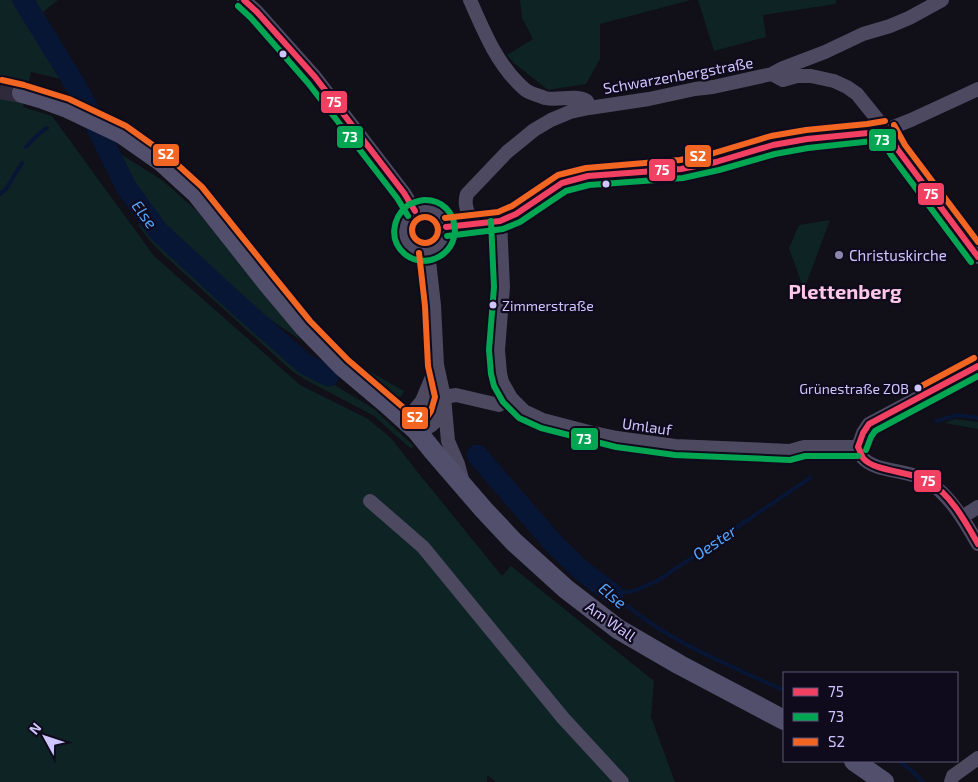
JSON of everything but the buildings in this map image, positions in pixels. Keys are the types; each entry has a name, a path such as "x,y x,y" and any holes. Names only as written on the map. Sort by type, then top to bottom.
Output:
{"main road":[{"path":"22,93 65,107 122,134 162,162 196,193 304,327 342,366 411,425"},
{"name":"Am Wall","path":"411,425 514,542 566,589 600,616 618,629 680,665 783,719"},
{"path":"855,762 884,782"}],"street":[{"path":"244,0 315,77 404,193 415,211"},
{"path":"470,0 492,50 511,76 526,90 545,98 582,98 587,101 589,108"},
{"name":"Schwarzenbergstraße","path":"472,225 465,207 467,194 507,152 534,130 550,120 570,112 589,108 649,99 772,74 826,52 863,34 909,18 942,0"},
{"path":"772,74 783,80 797,76 811,76 834,81 857,94 886,130 898,150 978,257"},
{"path":"446,227 500,221 516,214 562,183 573,179 604,174 681,169 716,162 772,145 886,130 978,89"},
{"path":"424,208 435,211 442,217 446,227 444,242 428,252 414,250 404,238 404,222 410,214 424,208"},
{"path":"411,425 430,428 439,415 444,397 456,395 499,405 511,398 502,382 498,362 503,287 500,221"},
{"name":"Am Wall","path":"428,252 434,306 437,365 444,397 448,441 458,464 464,486"},
{"name":"Am Wall","path":"411,425 437,365"},
{"path":"978,366 869,424 863,433 858,447 862,457 869,464 916,475 940,490 962,517 978,544"},
{"name":"Umlauf","path":"511,398 524,411 543,420 596,434 675,446 790,451 804,447 858,447"},
{"path":"370,501 423,547 563,718 622,782"},
{"path":"962,517 978,507"},
{"path":"951,782 953,776 978,758"}],"green space":[{"path":"0,0 58,0 43,12 82,84 31,72 23,107 52,116 154,256 300,385 368,419 391,438 502,576 511,566 654,681 651,717 675,782 496,782 487,775 487,782 0,782"},
{"path":"520,0 691,0 600,24 600,59 586,84 548,90 514,63 507,55 533,39 522,18"},
{"path":"698,0 836,0 836,4 763,15 766,37 714,51"},
{"path":"111,148 162,180 196,210 302,341 243,301 171,235"},
{"path":"830,220 804,290 789,248 799,225"},
{"path":"141,224 155,240 228,309 276,349 374,409 414,446 410,448 374,416 292,371 165,256 138,225"},
{"path":"355,363 404,391 401,397 382,388"},
{"path":"955,419 978,422 978,429 944,423"}],"waterway":[{"name":"Else","path":"23,0 78,89 126,187 158,231 305,364 329,376"},
{"path":"26,147 38,134 47,128"},
{"path":"0,194 6,189 22,163"},
{"name":"Oester","path":"936,421 958,415 978,418"},
{"name":"Else","path":"477,455 555,545 582,571 613,594"},
{"name":"Oester","path":"613,594 634,591 657,581 810,478"},
{"name":"Else","path":"613,594 652,624 694,649 783,690"},
{"name":"Else","path":"900,762 923,782"}],"tunnel":[{"path":"0,89 22,93"}],"transit line":[{"name":"75","path":"244,0 315,77 404,193 415,211"},
{"name":"73","path":"238,6 251,18 308,83 397,198 408,216"},
{"name":"S2","path":"2,80 69,99 126,126 168,156 202,187 310,321 348,360 419,421 425,420 431,411 435,397 428,366 425,306 419,253"},
{"name":"S2","path":"445,218 498,212 512,206 558,175 586,168 680,160 714,153 771,136 885,121"},
{"name":"S2","path":"894,125 905,145 978,242"},
{"name":"75","path":"886,130 898,150 978,257"},
{"name":"75","path":"446,227 500,221 516,214 562,183 588,176 681,169 716,162 773,145 886,130"},
{"name":"73","path":"447,236 503,229 520,222 566,191 589,185 683,178 775,154 808,148 882,140 891,155 971,262"},
{"name":"73","path":"408,205 398,216 394,230 396,243 400,249 409,257 421,261 431,260 443,255 454,237 455,226 452,216 446,208 437,202 423,200 410,204"},
{"name":"S2","path":"425,217 434,221 438,230 434,239 425,243 416,239 412,230 416,221 425,217"},
{"name":"73","path":"491,221 494,287 489,350 491,374 494,386 503,402 519,418 541,428 616,447 675,455 790,460 805,456 858,456"},
{"name":"S2","path":"918,388 974,358"},
{"name":"75","path":"858,447 863,433 869,424 978,366"},
{"name":"73","path":"866,450 875,431 978,376"},
{"name":"75","path":"858,447 863,458 868,463 921,478 936,487 957,509 978,544"}],"place":[{"name":"Christuskirche","path":"839,255"},
{"name":"Zimmerstraße","path":"493,305"},
{"name":"Grünestraße ZOB","path":"918,388"}],"district":[{"name":"Plettenberg","path":"845,291"}]}
